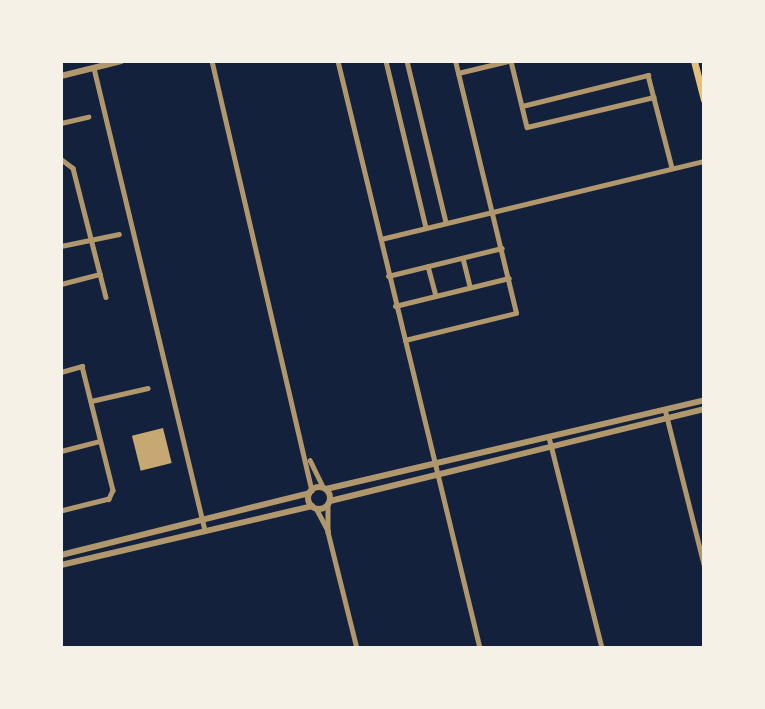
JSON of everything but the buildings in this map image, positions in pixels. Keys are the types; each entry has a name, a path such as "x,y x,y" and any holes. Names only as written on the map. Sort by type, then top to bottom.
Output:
{"main road":[{"path":"694,61 704,100"}],"street":[{"path":"61,76 121,61"},
{"path":"212,61 309,459 314,507 328,532 357,648"},
{"path":"338,61 480,648"},
{"path":"386,61 426,227"},
{"path":"407,61 446,222"},
{"path":"405,340 516,313 455,61"},
{"path":"458,73 509,61 527,127 654,97"},
{"path":"94,68 205,530"},
{"path":"522,106 648,75 672,168"},
{"path":"61,123 88,117"},
{"path":"61,159 72,168 106,298"},
{"path":"381,239 704,161"},
{"path":"61,247 119,234"},
{"path":"388,276 502,248"},
{"path":"463,258 470,288"},
{"path":"428,266 436,296"},
{"path":"61,284 100,274"},
{"path":"396,306 509,278"},
{"path":"61,372 82,366 113,490 109,499 61,511"},
{"path":"91,401 149,388"},
{"path":"61,555 203,521 311,491 704,400"},
{"path":"664,409 704,564"},
{"path":"61,565 314,507 436,474 704,409"},
{"path":"549,437 602,648"},
{"path":"61,451 100,441"},
{"path":"309,459 325,488 329,503 328,532"}]}
